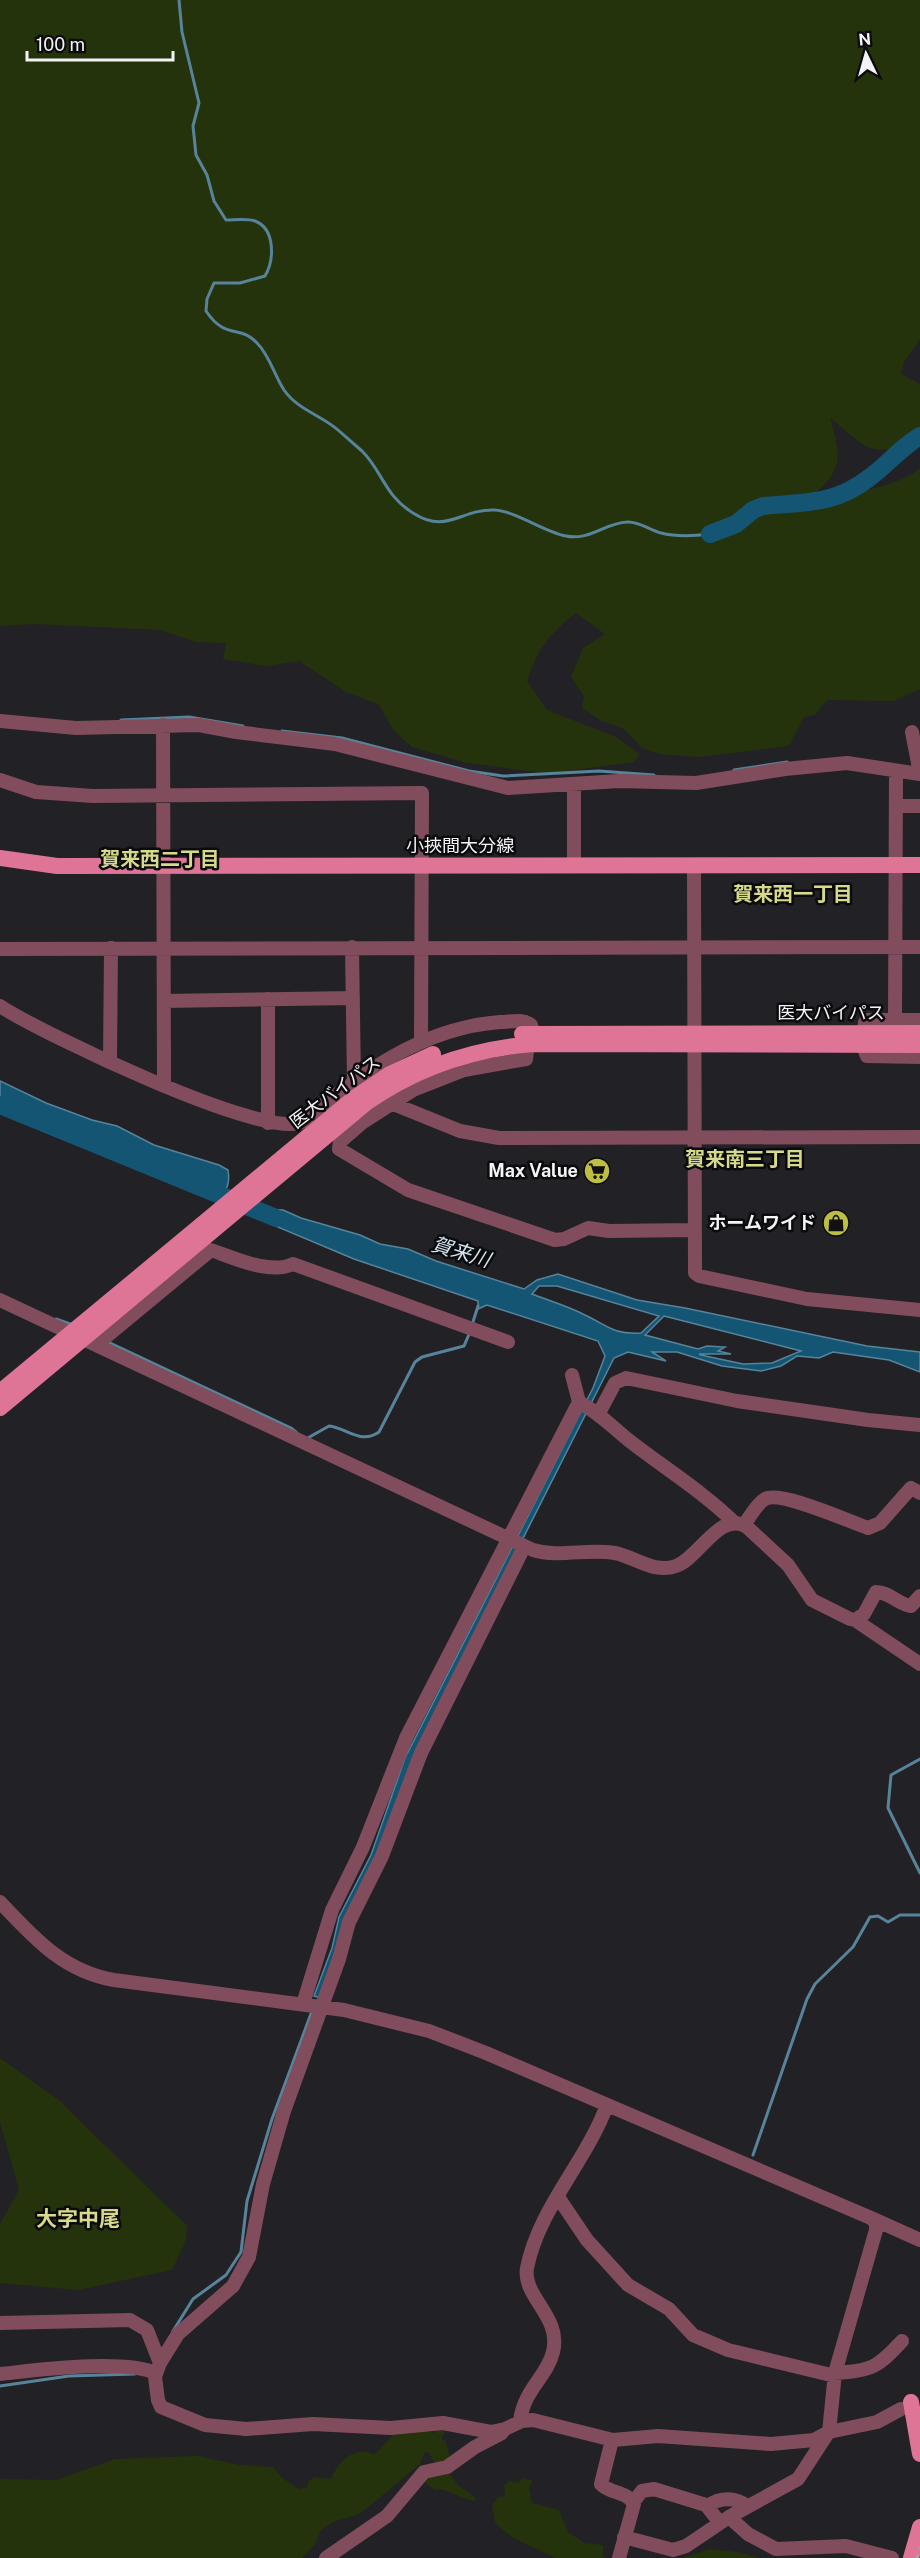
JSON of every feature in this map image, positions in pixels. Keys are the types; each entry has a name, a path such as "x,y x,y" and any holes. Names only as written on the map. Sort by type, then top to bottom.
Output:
{"main road":[{"name":"小挾間大分線","path":"0,858 45,865 164,866 920,865"},
{"name":"医大バイパス","path":"864,1039 920,1033"},
{"name":"医大バイパス","path":"0,1408 373,1084 425,1056 491,1037 525,1041 694,1038 864,1039 920,1045"},
{"path":"84,1333 382,1092 439,1063 475,1051 525,1041"},
{"name":"医大バイパス","path":"0,1392 84,1333"},
{"path":"910,2402 920,2454"},
{"path":"911,2558 920,2527"}],"street":[{"path":"0,721 76,728 199,725 236,732 335,744 508,788 619,781 696,783 785,769 848,763 896,772 920,773 912,732"},
{"path":"163,725 164,1084"},
{"path":"895,1020 896,772"},
{"path":"0,780 36,792 66,796 422,792 422,1042"},
{"path":"574,784 574,866"},
{"path":"896,806 920,806"},
{"path":"694,865 694,1271 699,1276 789,1296 920,1310"},
{"path":"0,949 694,945 920,947"},
{"path":"352,947 354,1080"},
{"path":"110,1060 111,948"},
{"path":"164,1001 353,998"},
{"path":"268,999 268,1123"},
{"path":"0,1006 41,1029 164,1084 268,1123 292,1126 302,1122 354,1080 389,1058 422,1042 489,1023 525,1021 531,1025 525,1041 526,1059 456,1073 413,1090 391,1103 345,1137 338,1145 339,1149 408,1190 555,1240 564,1239 588,1228 609,1232 694,1230"},
{"path":"920,1020 866,1021 864,1039 866,1054 870,1057 920,1057"},
{"path":"391,1103 460,1131 499,1138 920,1137"},
{"path":"84,1333 211,1250 266,1266 285,1268 293,1264 508,1342"},
{"path":"0,1300 84,1333 524,1547 549,1554 617,1554 652,1567 670,1568 691,1557 724,1526 739,1524 762,1502 771,1497 819,1508 868,1528 879,1523 910,1488 920,1493"},
{"path":"158,2368 184,2328 233,2286 249,2257 258,2205 313,2005 332,1910 363,1847 406,1738 579,1402 572,1375"},
{"path":"599,1413 618,1380 626,1378 786,1408 920,1425"},
{"path":"579,1402 599,1413 630,1441 709,1498 788,1565 812,1600 834,1613 855,1620 920,1664"},
{"path":"313,2005 349,1922 382,1856 421,1753 524,1547"},
{"path":"855,1620 864,1614 876,1593 885,1592 910,1606 920,1596"},
{"path":"0,1902 42,1946 67,1964 89,1975 313,2005 366,2014 429,2031 920,2240"},
{"path":"326,2558 387,2516 424,2472 447,2467 515,2424 524,2401 553,2353 552,2327 529,2286 526,2276 540,2228 607,2105"},
{"path":"558,2197 587,2240 628,2285 669,2309 693,2335 728,2350 835,2375 877,2366 889,2357 902,2341"},
{"path":"624,2537 675,2550 694,2541 747,2506 798,2479 829,2432 835,2375 876,2230 876,2223 871,2218"},
{"path":"0,2323 69,2319 104,2322 130,2320 147,2330 158,2368 158,2400 161,2407 205,2425 246,2429 313,2424 391,2428 443,2423 491,2432 515,2424 546,2421 612,2440 658,2436 771,2444 814,2440 829,2432 877,2422 910,2402"},
{"path":"0,2374 57,2368 158,2368"},
{"path":"612,2440 601,2484 634,2502"},
{"path":"619,2558 634,2502 642,2491 654,2488 708,2506 724,2520 776,2549 846,2546 892,2558"},
{"path":"708,2506 718,2500 733,2499 747,2506"},
{"path":"686,2558 695,2547 694,2541"}],"green space":[{"path":"0,0 920,0 920,339 904,362 901,374 920,384 920,433 904,443 881,450 863,444 830,418 838,452 835,470 812,496 869,490 899,480 920,468 920,689 893,701 827,700 815,715 804,717 789,746 698,757 659,754 642,748 624,729 602,721 582,708 584,696 571,677 583,648 605,634 576,613 558,628 546,643 527,681 547,710 616,737 640,754 634,762 551,773 535,772 463,762 412,747 395,732 378,704 346,692 299,661 266,666 223,659 226,643 196,642 160,630 35,624 0,626"},
{"path":"0,2058 60,2101 187,2226 186,2240 172,2270 78,2290 0,2283 0,2224 19,2190 0,2122"},
{"path":"447,2428 441,2438 446,2442 450,2459 435,2463 428,2452 425,2452 420,2464 371,2505 357,2515 335,2521 321,2530 315,2544 302,2558 0,2558 0,2479 56,2480 115,2459 198,2456 239,2465 273,2467 281,2477 299,2489 307,2487 309,2480 316,2477 331,2479 342,2461 354,2454 367,2452 374,2455 395,2433 424,2431 435,2433 435,2430"},
{"path":"447,2471 458,2485 476,2498 475,2501 444,2490 435,2490 421,2480"},
{"path":"522,2478 532,2480 529,2489 532,2503 559,2510 568,2532 584,2543 603,2545 603,2557 607,2558 556,2558 513,2538 495,2523 492,2505 499,2497 505,2496 504,2485 509,2481 519,2483"},
{"path":"710,2549 737,2552 759,2558 682,2558"}],"water":[{"path":"0,1081 46,1103 92,1120 117,1126 154,1145 219,1165 228,1170 226,1189 218,1197 142,1161 142,1157 51,1123 0,1100"},
{"path":"258,1204 265,1209 283,1210 301,1218 360,1235 380,1244 408,1249 436,1261 524,1289 537,1280 558,1274 637,1300 867,1346 920,1352 920,1372 889,1360 833,1352 819,1358 797,1356 781,1366 761,1371 722,1366 677,1352 652,1352 666,1361 628,1352 614,1358 507,1570 321,1998 314,1996 332,1948 339,1917 371,1855 405,1758 593,1388 605,1356 598,1341 487,1305 478,1309 478,1301 354,1259 247,1214","holes":["539,1286 557,1286 659,1316 641,1333 624,1333 572,1309 532,1294","664,1316 801,1351 772,1363 743,1364 701,1355 699,1354 731,1354 718,1351 725,1347 707,1346 698,1349 645,1335"]}],"waterway":[{"path":"179,0 182,32 199,103 193,126 196,155 207,175 214,201 226,220 245,219 262,225 267,231 271,246 270,262 265,276 240,283 214,283 207,299 206,311 213,320 226,329 251,337 265,354 290,397 331,425 362,451 396,499 413,513 425,519 435,522 445,521 472,513 494,510 511,514 557,534 574,537 627,522 667,534 686,536 710,534"},
{"path":"710,534 736,524 753,510 763,506 819,501 844,493 869,478 920,436"},
{"path":"121,720 189,717 243,726"},
{"path":"282,731 342,738 469,771 503,776 599,771 654,775"},
{"path":"734,770 787,762"},
{"name":"賀来川","path":"0,1105 276,1218"},
{"path":"472,1325 478,1306"},
{"path":"56,1319 73,1325"},
{"path":"306,1439 329,1426 366,1437 379,1432 415,1362 422,1357 464,1346 470,1332"},
{"path":"108,1342 291,1428 297,1433"},
{"path":"920,1759 891,1775 888,1808 920,1873"},
{"path":"753,2155 807,1999 815,1984 853,1947 870,1917 878,1916 888,1922 900,1915 920,1915"},
{"path":"173,2331 193,2299 226,2275 241,2252 247,2201 272,2119 312,2011"},
{"path":"0,2386 69,2376 135,2374"}],"railway":[{"path":"917,2558 920,2548"}],"place":[{"name":"Max Value","path":"597,1171"},
{"name":"ホームワイド","path":"836,1223"}],"district":[{"name":"賀来西二丁目","path":"160,859"},
{"name":"賀来西一丁目","path":"793,894"},
{"name":"賀来南三丁目","path":"745,1159"},
{"name":"大字中尾","path":"78,2219"}]}
